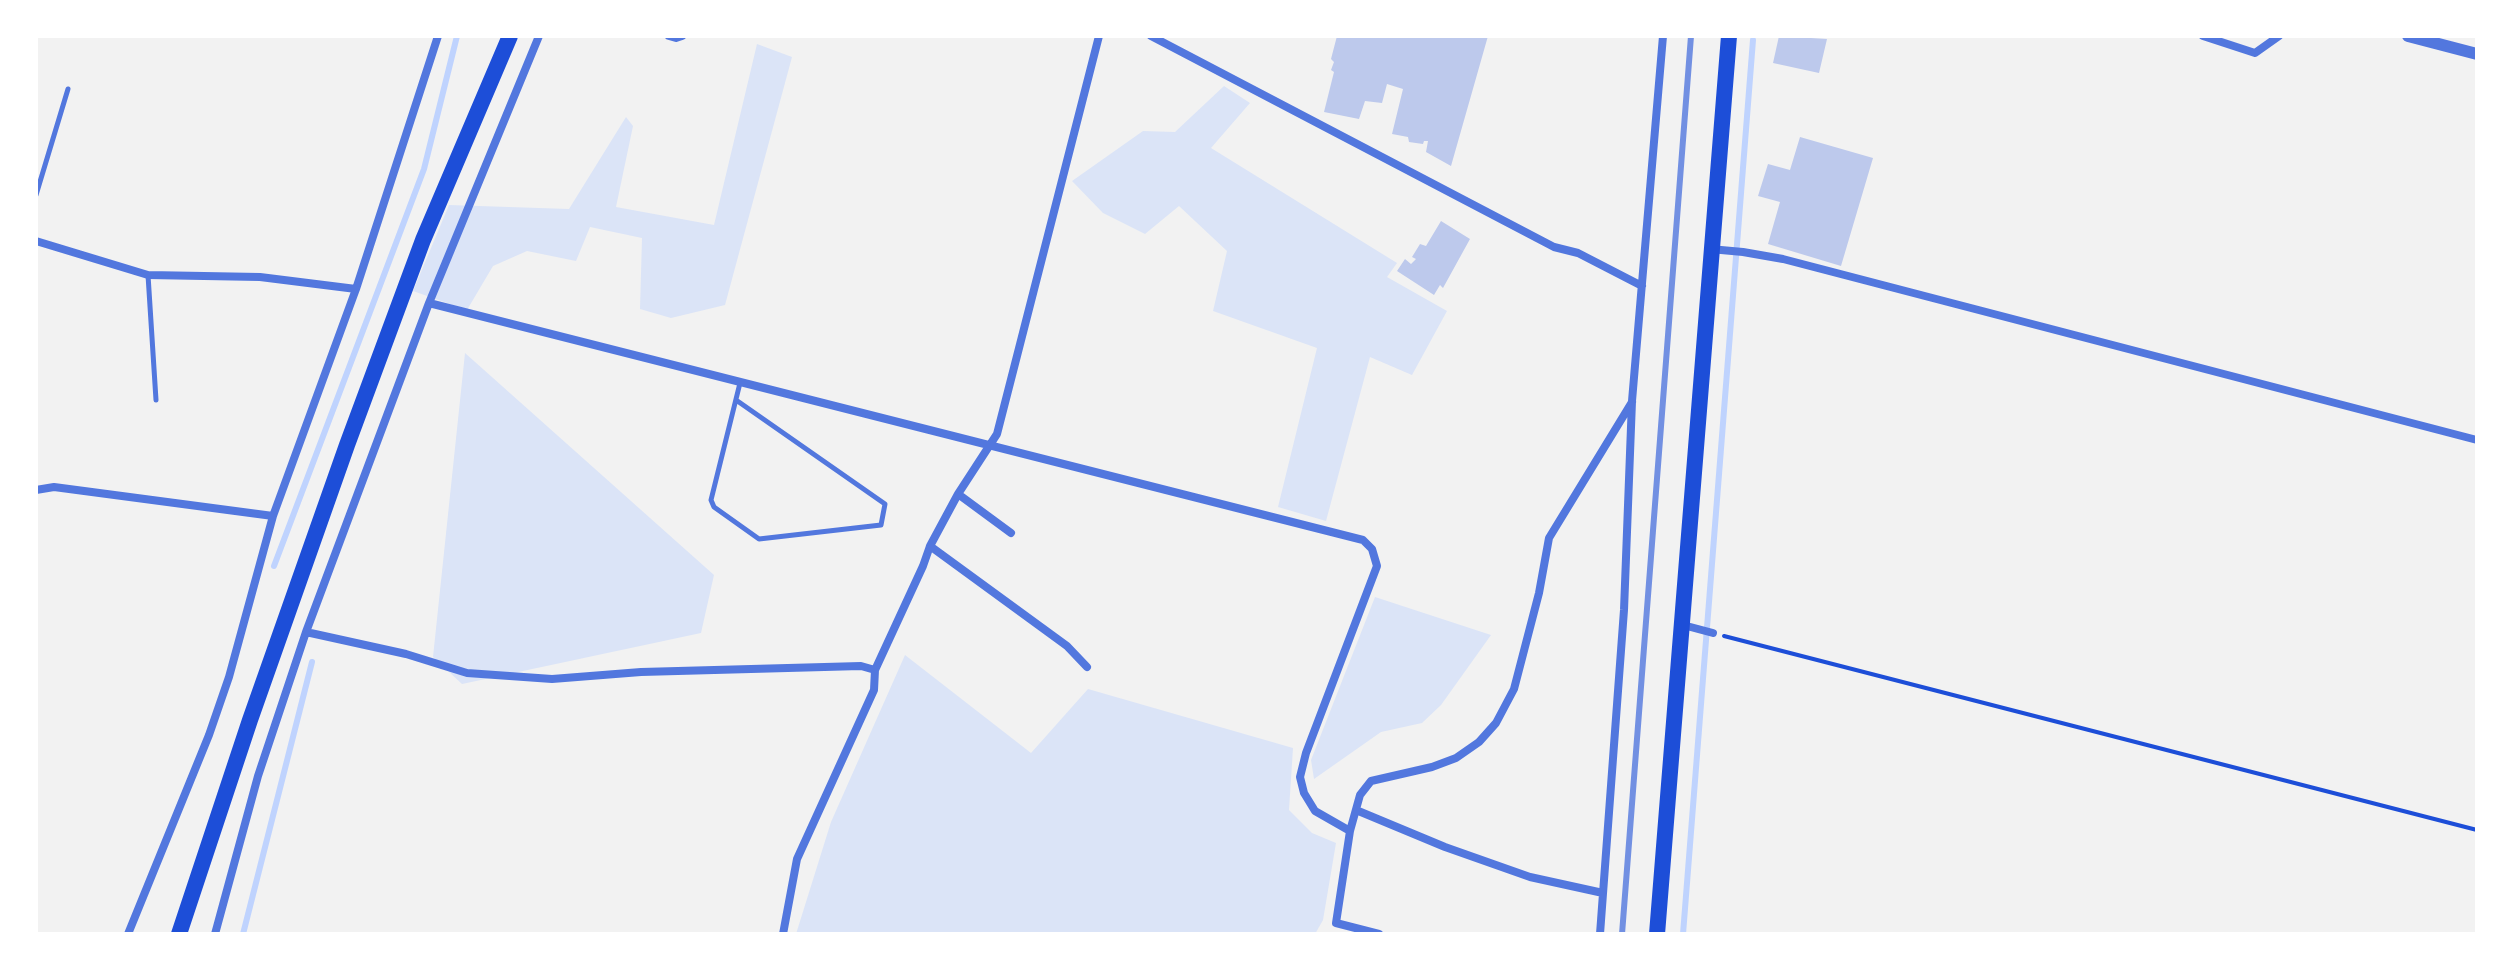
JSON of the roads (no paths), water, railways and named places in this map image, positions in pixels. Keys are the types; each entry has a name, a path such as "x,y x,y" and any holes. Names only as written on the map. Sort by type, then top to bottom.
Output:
{"highway":[{"path":"179,934 347,445 423,240 510,36"},
{"path":"1657,934 1729,36"}],"street":[{"path":"128,934 209,735 229,677 273,516 356,289 438,36"},
{"path":"215,934 258,776 306,632 429,303 539,36"},
{"path":"669,36 682,36"},
{"path":"783,934 797,859 874,690 875,670 930,546 981,456 992,445 1099,36"},
{"path":"1151,36 1554,247 1578,253 1642,286"},
{"path":"1600,934 1624,610 1632,401 1663,36"},
{"path":"2203,36 2255,53 2279,36"},
{"path":"2408,36 2477,54"},
{"path":"36,241 148,275 260,277 356,289"},
{"path":"1710,249 1799,263 2477,440"},
{"path":"429,303 1363,540 1372,549 1377,566 1306,753 1300,777 1304,793 1315,811 1350,831"},
{"path":"1379,934 1336,923 1350,831 1360,795 1371,781 1432,767 1456,758 1479,742 1496,723 1514,689 1539,593 1549,538 1632,401"},
{"path":"36,490 54,487 273,516"},
{"path":"958,494 1011,533"},
{"path":"930,546 1067,646 1087,667"},
{"path":"1683,625 1713,633"},
{"path":"306,632 406,654 467,673 552,679 641,672 829,666 861,666 875,670"},
{"path":"1356,810 1445,847 1530,877 1603,893"}],"lane":[{"path":"36,195 68,89"},
{"path":"148,275 156,400"},
{"path":"736,400 885,504 881,525 759,539 714,507 711,500 740,383"}],"waterway":[{"path":"274,566 424,169 457,36"},
{"path":"1683,934 1753,40"},
{"path":"243,934 312,662"}],"railway":[{"path":"1622,934 1691,36"}]}
